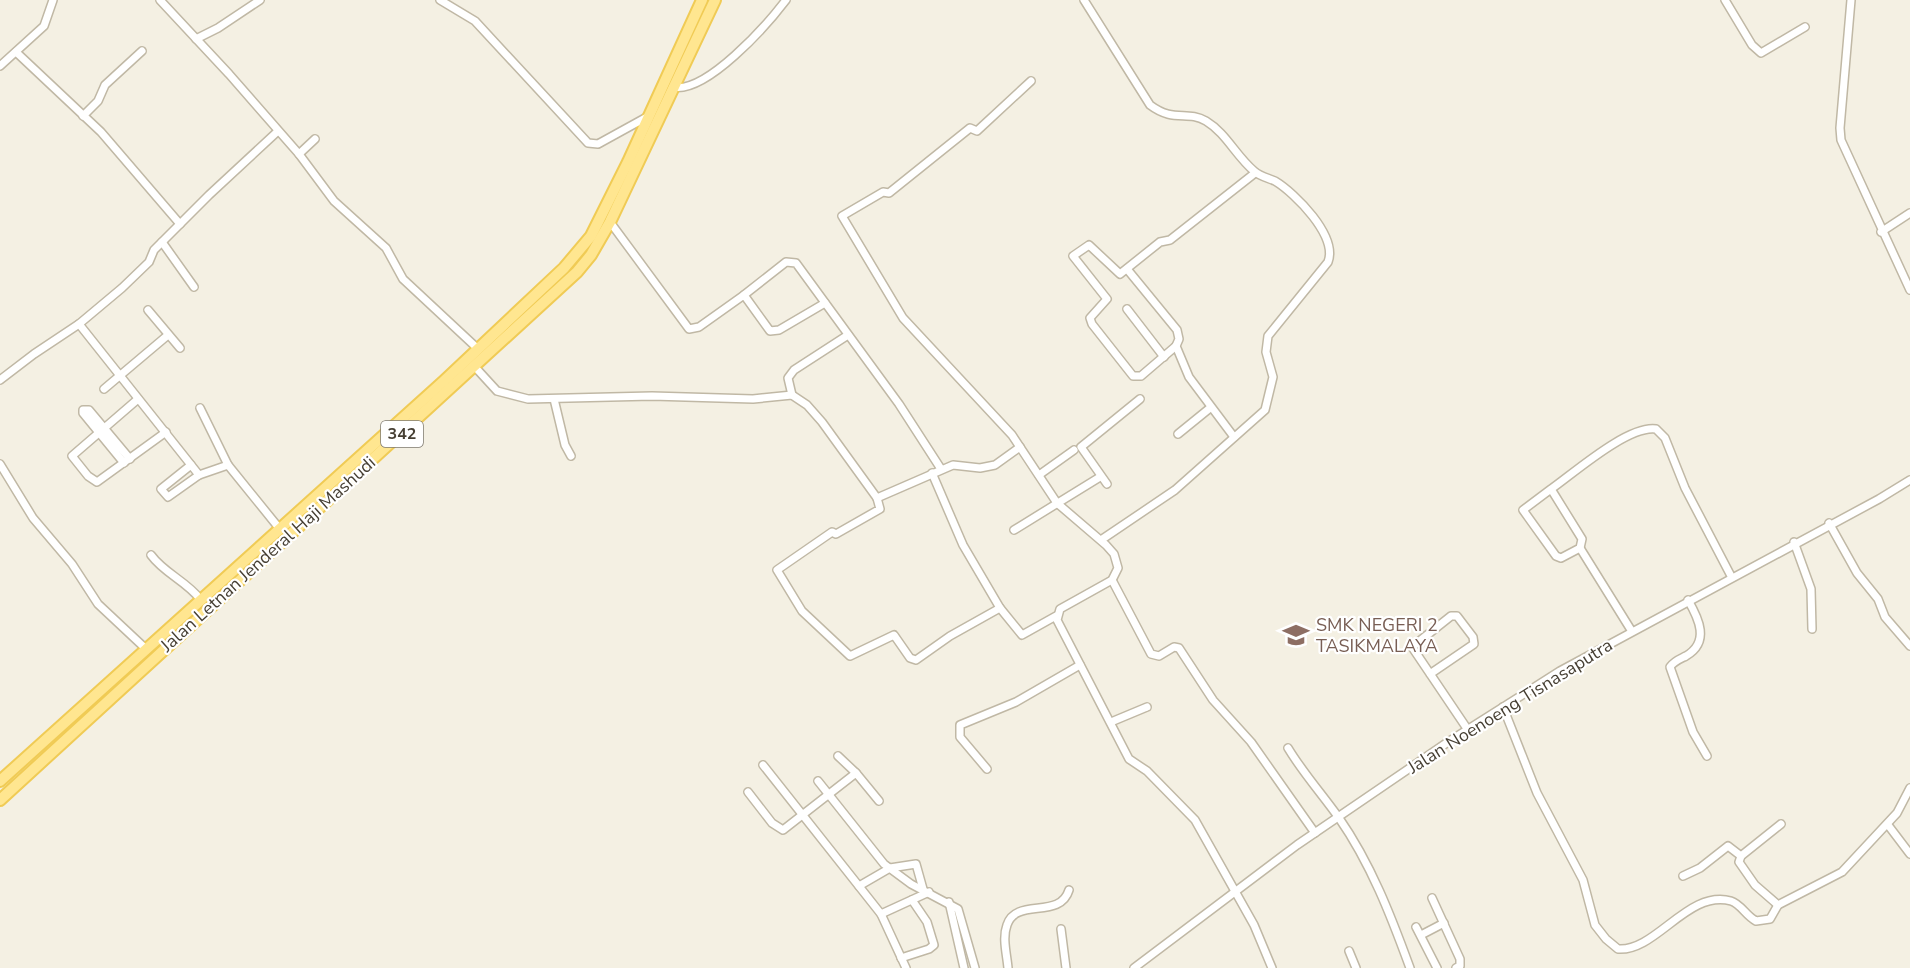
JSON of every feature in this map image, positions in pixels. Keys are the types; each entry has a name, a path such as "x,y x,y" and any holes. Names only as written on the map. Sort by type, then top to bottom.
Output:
{"main road":[{"name":"Jalan Letnan Jenderal Haji Mashudi","path":"0,781 444,381 564,268 591,236 702,0"},
{"name":"Jalan Letnan Jenderal Haji Mashudi","path":"0,800 577,272 591,255 610,222 715,0"},
{"path":"520,310 528,319"}],"street":[{"path":"0,66 44,26 53,0"},
{"path":"160,0 299,154 334,201 386,248 403,279 477,348"},
{"path":"196,39 218,28 260,0"},
{"path":"440,0 475,21 588,143 598,144 647,117"},
{"path":"673,87 690,85 719,68 763,30 786,0"},
{"path":"1084,0 1150,105 1166,116 1196,117 1219,131 1255,173 1275,182 1293,195 1316,220 1328,240 1330,252 1328,262 1268,336 1266,352 1273,377 1269,403 1265,411 1175,490 1101,540"},
{"path":"1725,0 1759,52 1805,27"},
{"path":"1851,0 1841,140 1881,232 1910,290"},
{"path":"83,116 98,101 105,85 142,51"},
{"path":"16,52 125,157 180,224"},
{"path":"932,473 963,545 1000,608 1022,635 1056,616 1067,605 1112,580 1118,568 1114,554 1057,503 1012,435 903,318 842,216 883,192 889,193 970,128 977,130 1031,81"},
{"path":"0,380 79,324 142,270 162,242 278,131"},
{"path":"299,154 315,139"},
{"path":"1127,269 1177,330 1179,339 1176,346 1164,357 1136,378 1128,372 1090,320 1107,297 1073,256 1087,244 1118,274 1160,242 1170,240 1200,213 1255,173"},
{"path":"1881,232 1910,213"},
{"path":"610,222 686,327 699,327 786,262 793,261 899,404 941,469"},
{"path":"162,242 194,287"},
{"path":"744,295 770,331 779,330 825,303"},
{"path":"1127,309 1164,357"},
{"path":"148,310 180,348"},
{"path":"79,324 199,475"},
{"path":"792,395 788,378 794,369 848,334"},
{"path":"104,389 168,335"},
{"path":"1176,346 1189,377 1210,408 1234,437"},
{"path":"475,367 490,387 504,395 528,399 652,396 753,399 784,394 792,395 807,405 822,422 877,498 880,509 836,534 832,532 812,543 777,570 802,611 846,653 854,656 894,634 915,660 1000,608"},
{"path":"138,399 75,453 73,459 95,483 166,432"},
{"path":"554,399 565,445 571,456"},
{"path":"1107,484 1100,477 1082,446 1140,399"},
{"path":"200,408 228,465 279,528"},
{"path":"1178,434 1210,408"},
{"path":"102,429 127,461"},
{"path":"1580,548 1558,558 1524,513 1525,508 1618,442 1644,429 1656,429 1665,438 1685,488 1731,576"},
{"path":"877,498 953,465 988,467 1020,447"},
{"path":"1039,475 1074,450"},
{"path":"0,464 33,518 72,564 98,603 146,649"},
{"path":"191,465 161,489 163,493 168,497 199,475 228,465"},
{"path":"1014,530 1100,477"},
{"name":"Jalan Noenoeng Tisnasaputra","path":"1134,968 1235,890 1503,707 1632,630 1794,542 1879,499 1910,480"},
{"path":"1551,489 1582,539 1580,548 1632,630"},
{"path":"1829,524 1857,573 1878,600 1885,617 1910,646"},
{"path":"1794,542 1811,590 1812,629"},
{"path":"151,555 159,564 188,585 201,599"},
{"path":"1112,580 1151,654 1159,656 1174,647 1179,648 1213,700 1251,742 1315,834"},
{"path":"1688,600 1700,625 1700,640 1698,647 1670,667 1693,732 1707,756"},
{"path":"1056,616 1129,759 1147,771 1195,820 1254,925 1272,968"},
{"path":"1430,674 1474,644 1473,637 1457,616 1451,616 1412,646 1430,674 1468,730"},
{"path":"987,769 960,737 960,725 1016,702 1080,665"},
{"path":"1111,722 1147,707"},
{"path":"1503,707 1537,793 1583,880 1595,925 1611,945 1618,949 1635,947 1670,921 1716,901 1733,901 1751,918 1761,921 1770,919 1778,905 1842,872 1873,837 1888,825 1910,788"},
{"path":"1288,747 1317,792 1338,818 1372,873 1410,968"},
{"path":"838,756 856,773 879,801"},
{"path":"763,765 881,914 906,968"},
{"path":"748,792 778,829 787,828 856,773"},
{"path":"818,781 890,868 958,909 972,951 975,968"},
{"path":"1778,905 1755,885 1740,864 1741,856 1780,824"},
{"path":"1888,825 1910,854"},
{"path":"1683,876 1700,868 1728,846 1741,856"},
{"path":"859,886 890,868 917,865 926,891"},
{"path":"1008,968 1005,933 1008,922 1017,913 1054,907 1064,901 1069,890"},
{"path":"881,914 926,891"},
{"path":"1432,898 1460,959 1460,966 1456,968"},
{"path":"901,958 929,949 934,945 927,922 912,900"},
{"path":"949,902 964,968"},
{"path":"1421,935 1444,923"},
{"path":"1416,927 1437,968"},
{"path":"1061,928 1066,968"},
{"path":"956,934 966,932"},
{"path":"961,954 972,951"},
{"path":"1349,951 1356,968"}],"place":[{"name":"SMK NEGERI 2 TASIKMALAYA","path":"1296,635"}]}
